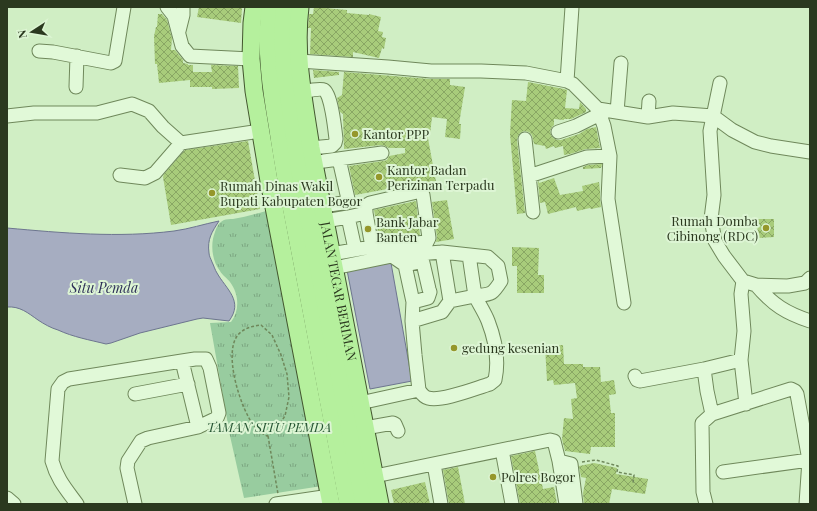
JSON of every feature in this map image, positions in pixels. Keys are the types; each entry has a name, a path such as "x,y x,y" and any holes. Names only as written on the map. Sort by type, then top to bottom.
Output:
{"main road":[{"name":"JALAN TEGAR BERIMAN","path":"254,7 251,59 260,131 277,180 321,322 353,404 365,428 380,504"},
{"name":"JALAN TEGAR BERIMAN","path":"270,7 270,81 277,180 330,500"},
{"name":"JALAN TEGAR BERIMAN","path":"284,7 284,65 308,160 324,214 333,261 353,404 364,504"},
{"name":"JALAN TEGAR BERIMAN","path":"300,7 298,33 299,61 321,322 348,504"}],"street":[{"path":"39,50 111,63 116,61 124,7"},
{"path":"167,7 174,16 182,46 190,56 251,59"},
{"path":"179,33 183,15 183,7"},
{"path":"567,81 572,7"},
{"path":"76,87 77,56"},
{"path":"299,61 431,71 526,73 567,81 573,84 599,112 604,126 610,156 608,199 624,303"},
{"path":"617,112 621,63"},
{"path":"720,83 710,131 714,195 711,219 715,241 724,256 743,281 756,286 788,286 805,283 810,278"},
{"path":"302,92 321,90 328,94 336,139 332,146 308,160"},
{"path":"648,117 649,101"},
{"path":"7,116 34,113 97,113 132,104 149,112 181,143"},
{"path":"558,132 576,126 599,112 617,112 648,117 673,113 713,116 732,130 755,142 810,152"},
{"path":"120,175 145,178 155,172 181,143 260,131"},
{"path":"525,139 533,212"},
{"path":"308,160 339,159 382,153"},
{"path":"529,176 587,157 610,156"},
{"path":"324,214 346,202 348,199 339,159"},
{"path":"333,261 355,249 427,242 429,238 423,195 421,192 370,203 366,206 372,247"},
{"path":"324,214 348,218 366,213"},
{"path":"348,218 355,249"},
{"path":"333,261 442,252 488,257 498,266 501,281 493,292 485,295 450,301 442,312 412,321"},
{"path":"442,252 450,301"},
{"path":"392,256 405,265 413,302 412,321 419,390 421,394 427,398 441,399 490,384 495,380 496,375 496,348 488,321 475,296 469,255"},
{"path":"405,265 420,262 423,263 430,292 428,298 413,302"},
{"path":"743,281 741,294 744,331 741,360 746,404"},
{"path":"756,286 775,304 794,315 810,321"},
{"path":"77,504 60,481 55,472 52,461 58,389 63,382 69,379 182,361 196,359 206,360 210,368 219,413 217,418 198,427 148,438 141,441 128,461 127,468 135,504"},
{"path":"635,376 637,380 640,381 704,369 741,360"},
{"path":"182,361 198,427"},
{"path":"704,369 706,391 712,414"},
{"path":"135,394 188,384"},
{"path":"353,404 419,390"},
{"path":"706,504 703,492 702,423 712,414 788,390 795,391 796,394 809,460 806,504"},
{"path":"365,428 394,422 398,431"},
{"path":"375,476 550,440 554,442 565,462 576,504"},
{"path":"502,450 512,504"},
{"path":"723,472 809,460"},
{"path":"565,462 566,504"},
{"path":"434,464 441,504"},
{"path":"7,498 14,504"},
{"path":"276,504 330,500"}],"path":[{"path":"261,325 272,335 281,355 287,374 288,397 285,416 276,429 268,436 254,426 244,409 236,384 232,361 233,344 240,332 251,326 261,325"},
{"path":"268,436 279,504"},
{"path":"565,462 596,460 618,466 617,472 634,475 634,483"}],"green space":[{"name":"TAMAN SITU PEMDA","path":"266,211 322,486 244,498 230,436 210,323 231,322 236,312 237,297 229,281 217,267 212,247 216,229 222,221"}],"water":[{"name":"Situ Pemda","path":"219,221 209,240 209,254 216,272 229,290 234,301 235,307 229,321 203,318 197,319 140,333 106,344 53,328 24,310 7,307 7,228 70,233 132,234 174,231"},
{"path":"391,263 412,381 370,389 347,270"}],"building":[{"path":"199,7 242,7 241,23 197,17"},
{"path":"314,7 347,10 347,13 369,14 381,17 378,31 383,32 382,37 386,38 384,49 382,48 379,58 353,52 353,57 310,54 311,28 308,28 309,14 313,14"},
{"path":"158,14 162,14 167,20 172,38 171,50 175,50 183,60 183,63 193,65 193,72 212,72 211,65 238,66 239,88 212,89 212,87 190,87 190,80 159,83 157,64 155,64 154,36 157,27"},
{"path":"313,70 339,72 339,75 314,78"},
{"path":"344,72 430,79 450,79 450,85 465,87 459,124 461,124 460,139 445,137 447,119 432,117 430,134 427,133 437,187 428,189 424,185 417,184 355,195 349,166 387,160 389,156 405,153 405,148 389,148 381,145 344,149 343,114 340,112 337,98 342,95"},
{"path":"528,82 567,90 565,108 579,109 580,102 586,109 586,112 571,119 554,119 554,125 550,131 553,138 561,140 579,134 587,129 596,127 600,148 586,149 564,155 563,146 555,148 554,146 546,149 545,146 534,144 532,135 529,132 524,131 520,133 517,140 525,213 517,214 510,134 512,100 526,101"},
{"name":"Rumah Dinas Wakil Bupati Kabupaten Bogor","path":"248,141 260,209 171,225 163,177 185,150"},
{"path":"602,164 601,168 583,169 583,167 588,165"},
{"path":"554,178 560,195 583,191 582,186 599,182 601,207 577,211 576,207 548,214 545,202 540,203 538,182 539,181 539,183"},
{"path":"447,200 454,239 436,242 437,237 432,202"},
{"path":"416,201 420,235 379,238 374,210"},
{"name":"Rumah Domba Cibinong (RDC)","path":"757,219 774,219 774,237 758,238"},
{"path":"512,247 539,248 538,275 544,275 544,293 517,293 517,266 512,266"},
{"path":"563,345 564,364 583,364 583,367 600,367 601,382 614,380 616,394 609,395 611,413 615,413 615,447 591,447 590,454 565,451 562,439 564,418 573,419 571,399 577,398 575,383 554,385 553,380 547,381 545,346"},
{"path":"535,451 543,489 554,487 557,504 520,504 511,456"},
{"path":"594,463 617,468 616,474 648,479 645,494 612,489 609,504 584,504 583,493 586,478 581,477 579,466"},
{"path":"458,467 465,504 449,504 443,470"},
{"path":"425,482 430,504 394,504 391,490"}],"place":[{"name":"Kantor PPP","path":"355,134"},
{"name":"Kantor Badan Perizinan Terpadu","path":"379,177"},
{"name":"Rumah Dinas Wakil Bupati Kabupaten Bogor","path":"212,193"},
{"name":"Rumah Domba Cibinong (RDC)","path":"766,228"},
{"name":"Bank Jabar Banten","path":"368,229"},
{"name":"gedung kesenian","path":"454,348"},
{"name":"Polres Bogor","path":"493,477"}]}
